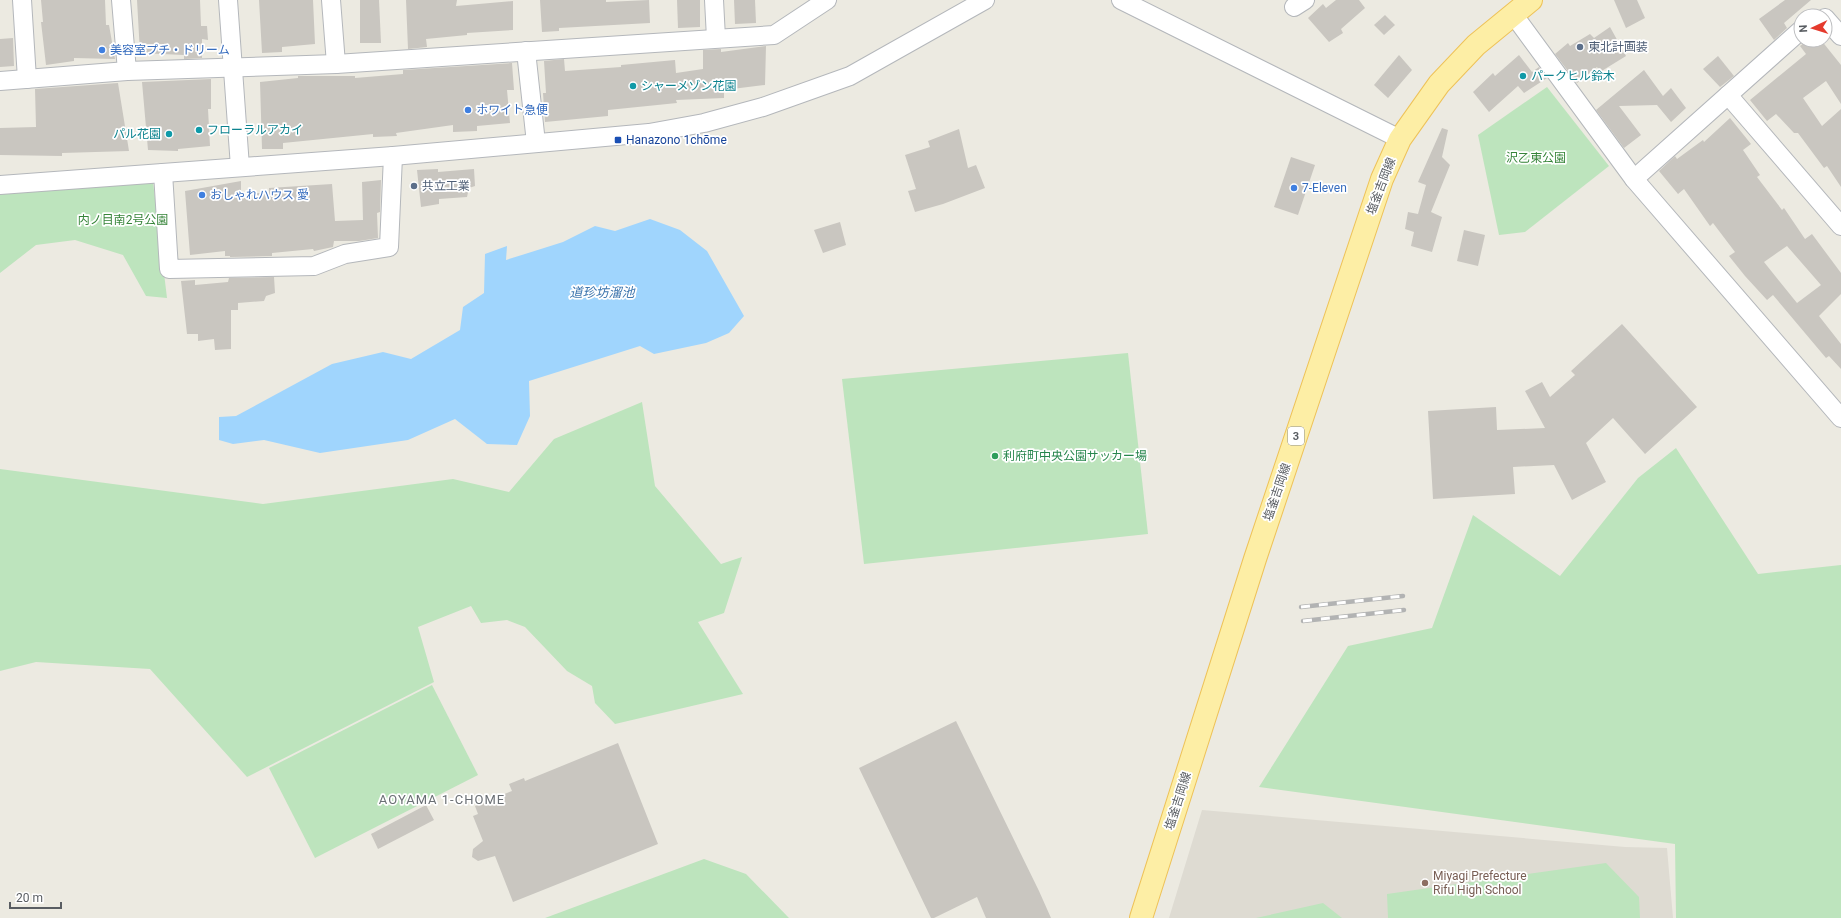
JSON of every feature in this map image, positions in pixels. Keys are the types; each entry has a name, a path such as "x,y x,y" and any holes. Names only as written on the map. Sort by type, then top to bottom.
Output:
{"main road":[{"name":"塩釜吉岡線","path":"1141,918 1255,559 1382,179 1400,139 1438,84 1476,45 1531,0"}],"street":[{"path":"22,0 27,79"},
{"path":"121,0 127,71"},
{"path":"228,0 240,167"},
{"path":"331,0 336,64"},
{"path":"714,0 716,38"},
{"path":"0,185 393,156 649,133 704,123 762,107 850,76 985,0"},
{"path":"1121,0 1400,139"},
{"path":"0,82 127,71 336,64 774,35 821,2"},
{"path":"1513,14 1634,179 1841,418"},
{"path":"1833,27 1841,36"},
{"path":"1634,179 1793,37"},
{"path":"526,51 536,143"},
{"path":"1728,95 1841,226"},
{"path":"163,173 169,269 314,266 345,254 390,247 393,156"}],"shaded area":[{"name":"Miyagi Prefecture Rifu High School","path":"1202,810 1625,847 1667,848 1673,918 1169,918"}],"green space":[{"name":"沢乙東公園","path":"1547,87 1609,166 1525,232 1499,235 1478,135"},
{"name":"内ノ目南2号公園","path":"153,182 167,298 146,296 123,255 75,240 36,245 0,273 0,192"},
{"name":"利府町中央公園サッカー場","path":"1128,353 1148,534 864,564 842,379"},
{"path":"642,402 655,486 721,564 742,557 724,613 698,622 743,694 615,724 595,703 592,686 567,671 525,627 507,620 481,623 471,606 418,627 434,682 247,777 150,669 36,662 0,671 0,469 263,504 453,479 509,492 554,439"},
{"path":"1676,448 1758,574 1841,565 1841,918 1676,918 1675,844 1259,787 1348,646 1432,628 1473,515 1560,576 1638,478"},
{"path":"432,685 478,775 315,858 269,768"},
{"path":"704,859 746,874 789,918 545,918"},
{"path":"1606,863 1639,897 1640,918 1388,918 1387,894"},
{"path":"1323,903 1342,918 1256,918"}],"water":[{"name":"道珍坊溜池","path":"650,219 680,230 707,251 744,316 729,333 706,343 654,354 640,346 529,381 530,416 517,445 487,444 455,419 408,440 320,453 264,440 233,444 219,440 219,417 236,416 332,364 383,352 411,359 460,330 463,307 484,293 485,254 507,246 506,260 563,242 595,226 615,231"}],"building":[{"path":"41,0 105,0 106,25 109,25 115,59 74,58 74,61 46,65 41,22 43,22"},
{"path":"137,0 200,0 201,26 207,26 208,40 202,39 202,58 184,59 184,55 140,53"},
{"path":"259,0 313,0 315,44 282,47 282,52 262,53"},
{"path":"360,0 379,0 381,43 360,43"},
{"path":"406,0 457,0 456,6 513,1 513,30 467,33 467,35 426,39 427,47 408,49"},
{"path":"540,0 606,0 606,2 649,0 650,23 559,28 559,31 542,32"},
{"path":"677,0 700,0 700,27 678,28"},
{"path":"734,0 755,0 756,23 735,24"},
{"path":"1336,0 1359,0 1365,8 1341,29 1343,33 1329,42 1308,18 1323,4 1326,8"},
{"path":"1614,0 1637,0 1645,18 1626,28"},
{"path":"1785,0 1811,0 1802,8 1793,8 1793,15 1784,23 1787,28 1774,40 1759,19"},
{"path":"1385,15 1395,25 1384,35 1374,25"},
{"path":"1610,27 1626,56 1600,72 1597,67 1577,83 1555,54 1568,43 1570,46 1590,34 1594,38"},
{"path":"13,38 14,66 0,67 0,39"},
{"path":"766,46 765,85 724,90 724,98 676,100 677,103 608,110 608,116 545,122 543,93 546,93 544,61 564,59 565,71 621,67 621,65 675,60 676,73 703,69 703,50 721,49 721,52"},
{"path":"1802,48 1827,48 1841,65 1841,104 1826,81 1803,98 1822,126 1841,109 1841,187 1827,166 1824,168 1798,133 1794,133 1776,114 1767,121 1750,100 1806,54"},
{"path":"1399,55 1412,70 1388,98 1374,85"},
{"path":"1519,55 1532,72 1539,67 1547,78 1524,93 1518,86 1489,112 1473,92 1493,73 1495,76"},
{"path":"1718,56 1734,76 1720,87 1703,69"},
{"path":"512,63 514,90 507,90 510,123 477,126 477,131 453,132 453,125 396,133 397,136 373,137 373,134 283,143 283,149 262,149 260,82 298,78 298,76 355,76 355,78 403,74 403,70"},
{"path":"1644,70 1663,96 1671,88 1686,108 1671,122 1657,105 1619,106 1641,135 1624,148 1596,110"},
{"path":"211,79 211,109 208,109 210,146 178,149 178,151 148,150 142,82"},
{"path":"118,83 129,151 62,153 62,156 0,155 0,128 36,127 35,89"},
{"path":"1730,118 1751,144 1743,150 1760,175 1757,177 1782,210 1784,208 1805,239 1812,234 1841,273 1841,294 1819,316 1841,344 1841,369 1829,356 1826,358 1773,295 1767,300 1729,256 1735,252 1713,223 1710,226 1684,189 1678,194 1659,171 1675,156 1677,159 1703,140 1704,142","holes":["1787,246 1821,285 1797,303 1764,262"]},
{"path":"1442,128 1448,130 1442,157 1450,165 1431,212 1442,217 1432,252 1411,246 1414,232 1405,229 1408,212 1418,214 1426,185 1418,182"},
{"path":"959,129 968,168 976,165 985,188 943,204 915,212 908,191 916,189 905,155 930,147 928,141"},
{"path":"1291,157 1315,165 1298,215 1274,207"},
{"path":"438,169 438,172 474,169 475,186 469,188 467,197 439,199 439,204 421,207 417,170"},
{"path":"381,180 380,212 377,213 378,238 359,241 334,241 333,247 314,251 313,249 272,253 272,256 230,257 225,256 225,251 190,255 185,191 241,181 241,193 269,193 269,188 332,184 335,221 363,220 362,182"},
{"path":"840,222 846,245 823,253 814,230"},
{"path":"1464,230 1485,235 1478,266 1457,261"},
{"path":"274,277 275,293 266,296 264,301 238,303 238,310 231,310 231,349 215,350 214,339 198,341 198,334 187,334 181,281 195,280 195,285 228,282 229,278"},
{"path":"1622,324 1697,407 1645,454 1613,418 1586,443 1606,482 1572,500 1554,465 1513,467 1515,494 1433,499 1428,411 1496,407 1497,430 1545,428 1525,391 1542,382 1550,397 1575,375 1571,371"},
{"path":"956,721 1051,918 986,918 977,897 934,918 931,918 859,768"},
{"path":"618,743 658,844 513,902 495,856 478,861 472,857 473,849 483,841 473,816 478,814 475,806 512,791 509,784 524,778 525,781"},
{"path":"426,805 434,820 378,849 371,834"}],"railway":[{"path":"1301,607 1403,596"},
{"path":"1303,621 1404,610"}],"place":[{"name":"東北計画装","path":"1580,47"},
{"name":"美容室プチ・ドリーム","path":"102,50"},
{"name":"パークヒル鈴木","path":"1523,76"},
{"name":"シャーメゾン花園","path":"633,86"},
{"name":"ホワイト急便","path":"468,110"},
{"name":"フローラルアカイ","path":"199,130"},
{"name":"パル花園","path":"169,134"},
{"name":"Hanazono 1chōme","path":"618,140"},
{"name":"共立工業","path":"414,186"},
{"name":"7-Eleven","path":"1294,188"},
{"name":"おしゃれハウス 愛","path":"202,195"},
{"name":"利府町中央公園サッカー場","path":"995,456"},
{"name":"Miyagi Prefecture Rifu High School","path":"1425,883"}],"district":[{"name":"AOYAMA 1-CHOME","path":"442,799"}]}
